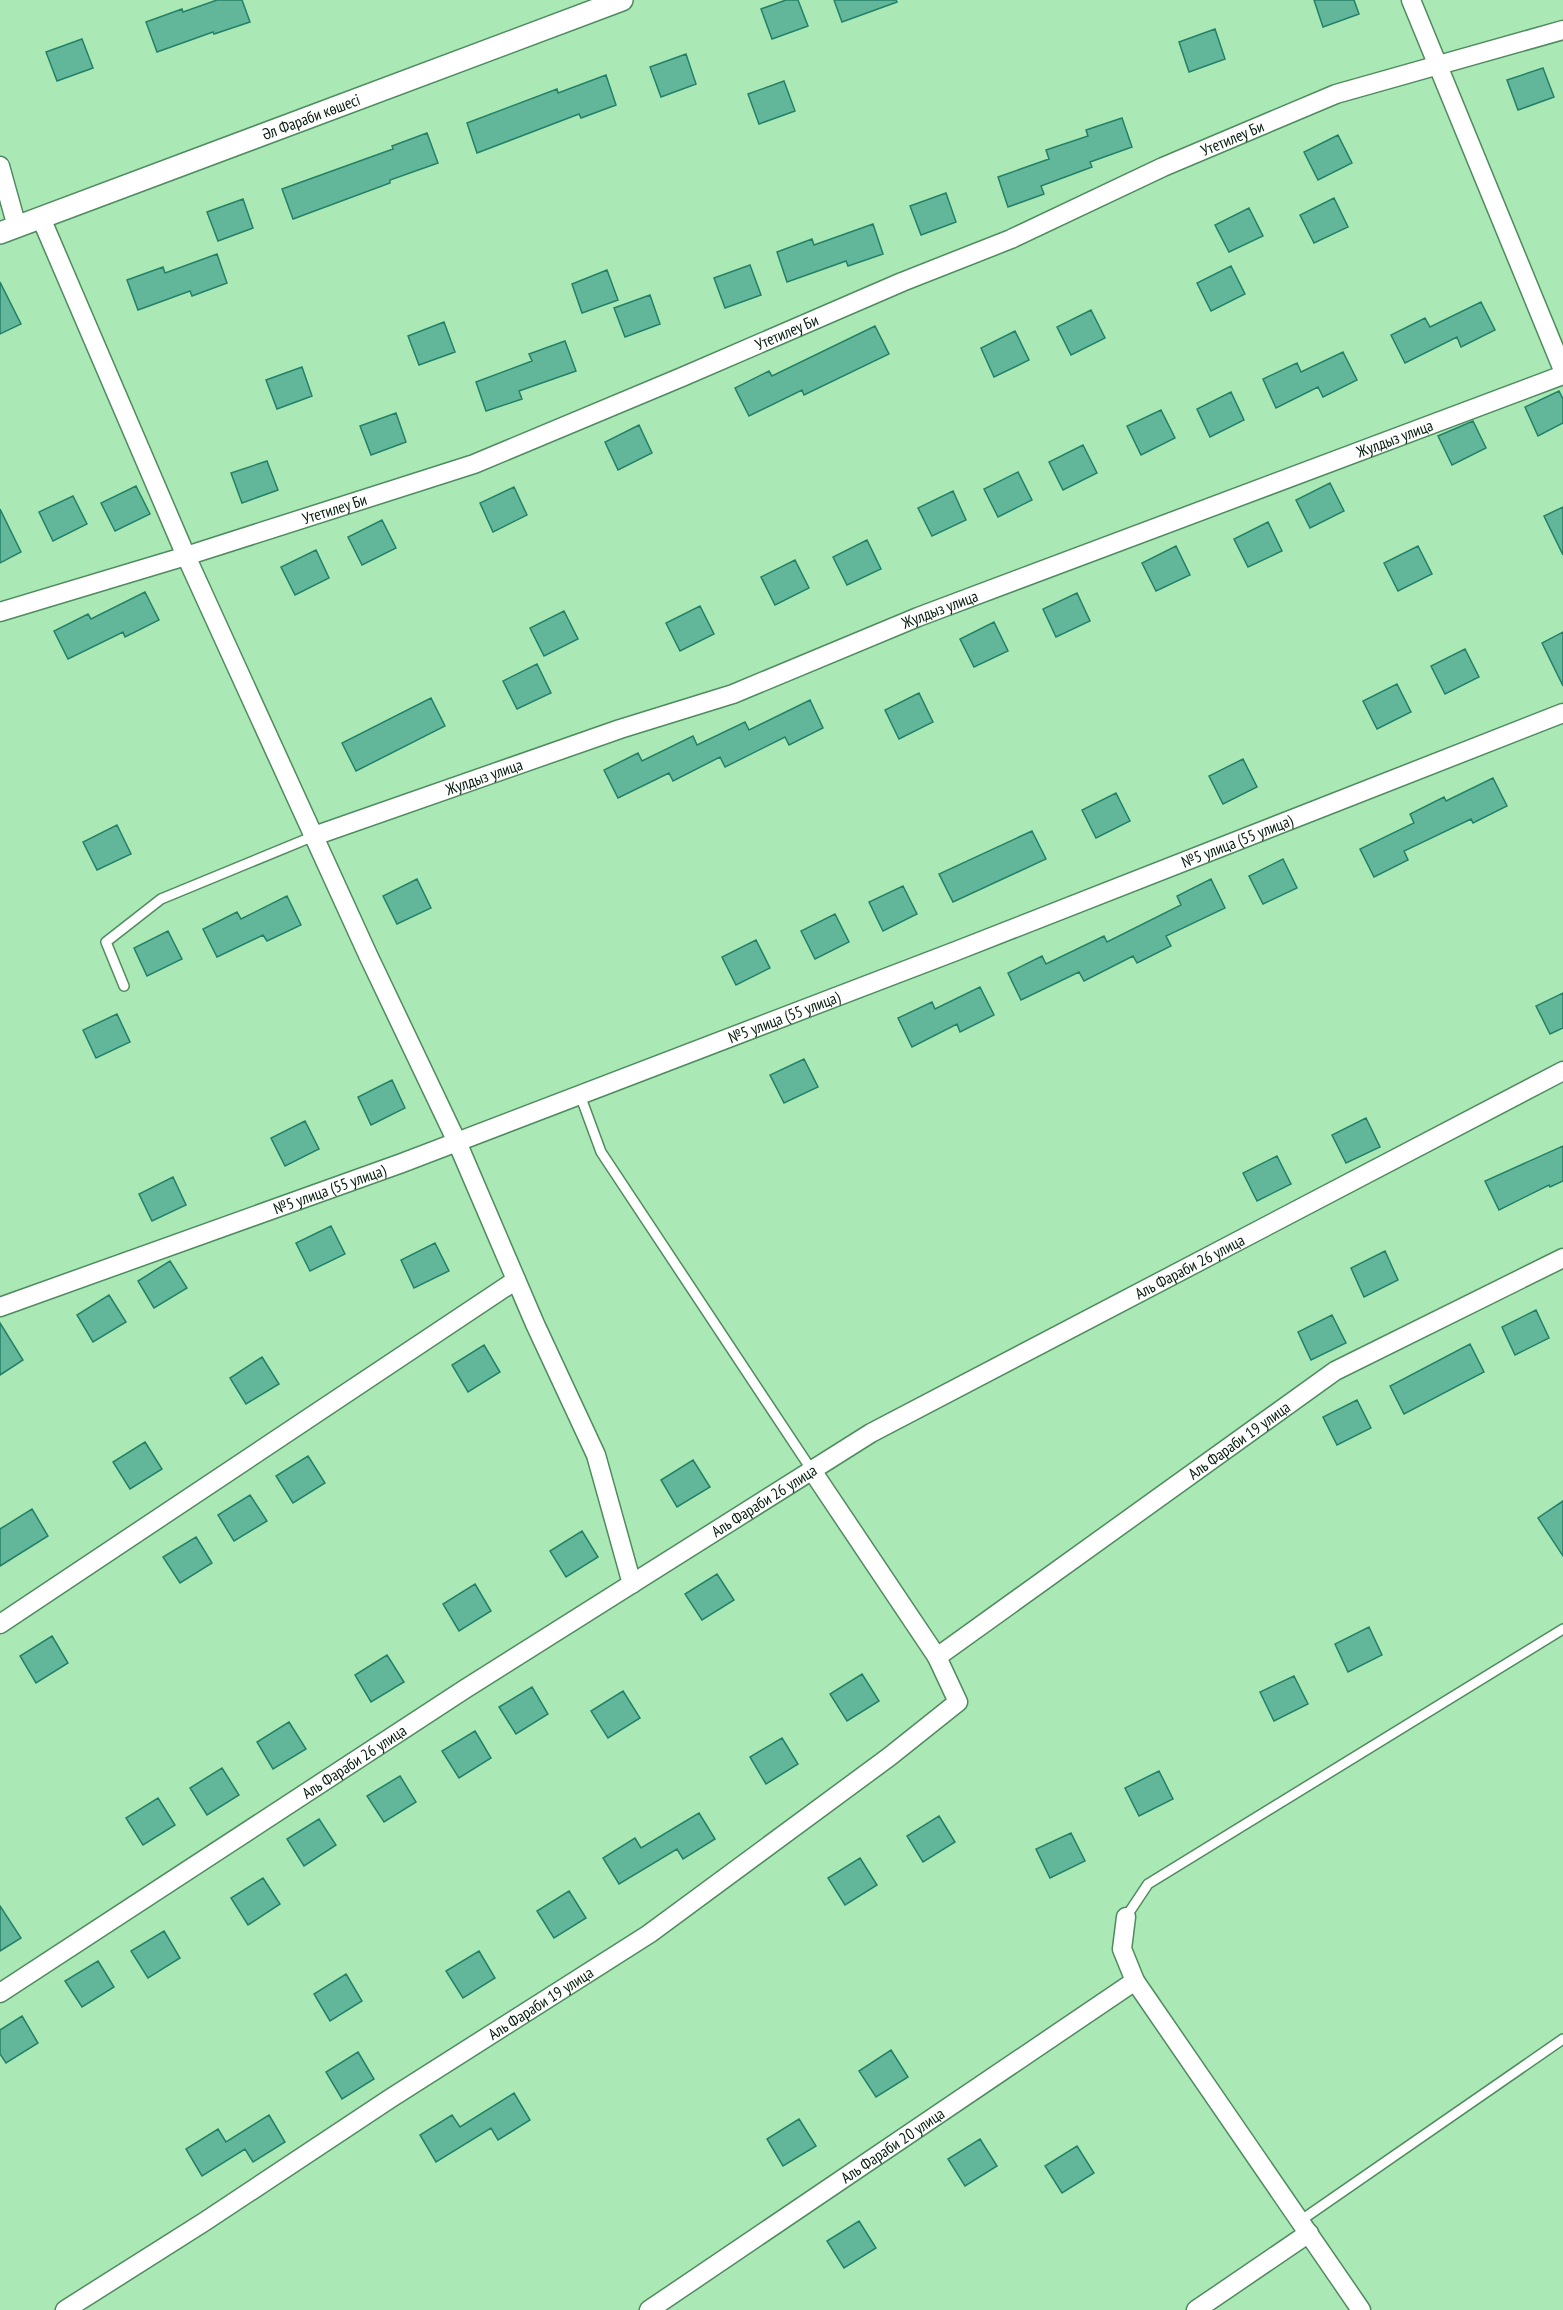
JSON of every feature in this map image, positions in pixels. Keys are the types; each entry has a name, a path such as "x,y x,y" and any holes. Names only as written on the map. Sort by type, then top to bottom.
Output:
{"street":[{"name":"Әл Фараби көшесі","path":"9,230 622,0"},
{"path":"1411,0 1563,373"},
{"name":"Утетилеу Би","path":"0,612 186,556 474,464 1011,238 1163,167 1325,99 1563,30"},
{"path":"0,166 9,230"},
{"path":"41,218 186,556 457,1142 516,1280 596,1455 632,1584"},
{"name":"Жулдыз улица","path":"314,836 620,729 733,694 918,616 1563,373"},
{"name":"№5 улица (55 улица)","path":"0,1307 457,1142 957,951 1563,713"},
{"name":"Аль Фараби 26 улица","path":"0,1993 455,1695 871,1433 1563,1071"},
{"name":"Аль Фараби 19 улица","path":"937,1657 1335,1371 1563,1258"},
{"path":"0,1624 516,1280"},
{"name":"Аль Фараби 19 улица","path":"65,2310 649,1934 958,1702 937,1657 812,1469"},
{"path":"1126,1917 1122,1949 1136,1981 1361,2310"},
{"name":"Аль Фараби 20 улица","path":"650,2310 1136,1981"},
{"path":"1196,2310 1304,2227"}],"lane":[{"path":"124,986 106,942 161,899 314,836"},
{"path":"580,1095 601,1152 812,1469"},
{"path":"1126,1917 1148,1884 1563,1629"},
{"path":"1304,2227 1563,2039"}],"building":[{"path":"217,0 242,0 250,22 214,34 213,32 157,52 146,22"},
{"path":"786,0 798,0 808,26 772,39 761,9"},
{"path":"834,0 896,0 897,2 842,22"},
{"path":"1314,0 1354,0 1359,14 1323,27"},
{"path":"1215,29 1225,59 1189,72 1179,42"},
{"path":"82,39 93,68 57,81 46,52"},
{"path":"686,54 696,84 661,97 650,67"},
{"path":"1543,68 1554,97 1518,110 1507,80"},
{"path":"606,75 616,105 581,118 579,114 477,153 467,123 557,89 558,93"},
{"path":"784,81 795,111 759,124 748,94"},
{"path":"1122,118 1132,147 1090,162 1092,167 1041,186 1044,194 1008,207 998,177 1049,159 1046,150 1088,136 1086,130"},
{"path":"427,133 438,163 293,219 282,189 393,149 392,146"},
{"path":"1338,135 1352,163 1318,180 1304,152"},
{"path":"946,193 956,222 921,235 910,206"},
{"path":"1334,198 1348,227 1314,243 1300,215"},
{"path":"243,199 253,228 218,241 207,212"},
{"path":"1249,208 1263,236 1229,252 1215,225"},
{"path":"873,224 883,254 848,266 846,261 787,282 777,252 812,239 814,245"},
{"path":"217,254 227,283 192,296 190,291 138,310 127,280 163,267 165,273"},
{"path":"750,265 761,295 725,308 714,278"},
{"path":"1231,266 1245,294 1211,311 1197,283"},
{"path":"607,270 618,300 582,313 572,284"},
{"path":"0,282 21,324 0,334"},
{"path":"650,295 660,324 625,337 614,308"},
{"path":"1481,302 1495,330 1461,347 1457,337 1405,363 1391,335 1425,318 1430,327"},
{"path":"1091,310 1105,338 1071,355 1057,327"},
{"path":"444,322 455,352 419,365 408,336"},
{"path":"875,326 889,354 804,395 802,390 749,416 735,388 769,371 772,376"},
{"path":"1015,331 1029,360 994,377 981,348"},
{"path":"565,341 576,371 519,391 522,399 486,411 476,382 532,361 529,354"},
{"path":"1343,352 1357,380 1323,397 1318,387 1276,408 1263,379 1297,363 1301,372"},
{"path":"302,367 312,396 277,409 266,380"},
{"path":"1559,391 1563,399 1563,423 1538,436 1525,407"},
{"path":"1231,392 1244,420 1210,437 1197,409"},
{"path":"1161,410 1175,438 1141,455 1127,426"},
{"path":"396,413 406,442 371,455 360,426"},
{"path":"1473,421 1486,448 1452,465 1438,436"},
{"path":"639,425 652,453 618,470 605,442"},
{"path":"1083,445 1097,473 1063,490 1049,462"},
{"path":"267,461 278,490 242,503 231,473"},
{"path":"1018,472 1032,500 998,517 984,489"},
{"path":"1330,483 1344,511 1310,528 1296,500"},
{"path":"136,486 150,514 115,531 101,503"},
{"path":"514,487 527,515 493,532 480,503"},
{"path":"953,491 966,520 932,536 918,508"},
{"path":"73,496 87,524 53,541 39,512"},
{"path":"1563,507 1563,555 1544,516"},
{"path":"0,509 21,552 0,563"},
{"path":"382,520 396,548 362,565 348,537"},
{"path":"1268,522 1282,551 1248,567 1234,539"},
{"path":"867,540 881,569 847,585 833,557"},
{"path":"1176,546 1190,575 1156,591 1142,563"},
{"path":"1418,546 1432,574 1398,591 1384,563"},
{"path":"316,550 329,578 295,595 281,567"},
{"path":"795,560 809,588 775,605 761,577"},
{"path":"145,592 159,620 125,637 123,632 68,659 54,631 88,614 91,619"},
{"path":"1077,593 1090,621 1056,637 1043,609"},
{"path":"700,606 714,634 680,651 666,623"},
{"path":"564,611 578,639 544,656 530,628"},
{"path":"994,622 1008,651 974,667 960,639"},
{"path":"1563,632 1563,686 1542,643"},
{"path":"1465,649 1479,677 1445,694 1431,666"},
{"path":"537,664 551,693 517,709 503,681"},
{"path":"1397,684 1411,712 1377,729 1363,701"},
{"path":"919,693 933,722 899,739 885,710"},
{"path":"431,698 445,726 356,771 342,743"},
{"path":"810,700 823,728 789,745 785,737 725,767 720,757 673,781 669,773 618,798 604,770 638,753 642,761 693,736 697,745 745,722 749,730"},
{"path":"1243,759 1257,787 1223,804 1209,776"},
{"path":"1493,778 1507,806 1473,823 1471,819 1404,851 1408,860 1374,877 1360,849 1414,823 1410,814 1444,797 1446,801"},
{"path":"1116,793 1130,821 1096,838 1082,810"},
{"path":"117,825 131,854 97,870 83,842"},
{"path":"1032,831 1046,859 953,902 939,874"},
{"path":"1283,859 1297,888 1263,904 1249,876"},
{"path":"417,879 431,908 397,924 383,896"},
{"path":"1211,879 1225,908 1166,936 1171,946 1137,963 1133,956 1084,981 1079,972 1021,1000 1008,973 1042,956 1046,964 1104,936 1107,942 1181,905 1177,896"},
{"path":"903,886 917,914 883,931 869,902"},
{"path":"287,896 301,925 267,941 263,935 217,957 203,929 237,912 241,919"},
{"path":"835,914 849,942 815,959 801,931"},
{"path":"168,931 182,959 147,976 134,948"},
{"path":"756,940 770,968 736,985 722,957"},
{"path":"980,987 994,1015 960,1032 957,1024 912,1047 898,1018 932,1002 935,1009"},
{"path":"1563,993 1563,1028 1550,1034 1536,1006"},
{"path":"117,1014 130,1042 96,1058 83,1030"},
{"path":"804,1059 818,1087 784,1103 770,1075"},
{"path":"392,1080 405,1108 371,1125 358,1097"},
{"path":"1366,1118 1380,1147 1346,1163 1332,1135"},
{"path":"305,1121 319,1149 285,1166 271,1138"},
{"path":"1563,1146 1563,1181 1550,1187 1549,1185 1499,1210 1485,1181"},
{"path":"1277,1156 1291,1184 1257,1201 1243,1173"},
{"path":"173,1177 186,1205 152,1221 139,1194"},
{"path":"331,1226 345,1254 310,1271 296,1243"},
{"path":"435,1243 449,1271 414,1288 401,1260"},
{"path":"1385,1251 1398,1280 1364,1297 1351,1268"},
{"path":"170,1261 187,1288 154,1308 138,1281"},
{"path":"109,1295 126,1322 93,1342 77,1315"},
{"path":"1536,1310 1549,1338 1515,1355 1502,1327"},
{"path":"1332,1315 1346,1343 1311,1360 1298,1332"},
{"path":"0,1323 23,1360 0,1375"},
{"path":"1470,1344 1484,1372 1404,1414 1390,1386"},
{"path":"484,1345 500,1372 468,1392 452,1365"},
{"path":"262,1357 279,1384 246,1404 230,1378"},
{"path":"1357,1400 1371,1428 1337,1445 1323,1417"},
{"path":"145,1442 162,1469 130,1489 113,1462"},
{"path":"308,1456 325,1483 293,1503 276,1476"},
{"path":"693,1460 710,1487 677,1507 661,1480"},
{"path":"250,1495 267,1521 234,1541 218,1515"},
{"path":"1563,1501 1563,1556 1538,1518"},
{"path":"32,1509 48,1536 0,1566 0,1529"},
{"path":"582,1531 598,1557 566,1577 550,1551"},
{"path":"196,1537 212,1563 180,1583 163,1557"},
{"path":"717,1574 734,1600 702,1620 685,1594"},
{"path":"475,1584 491,1611 459,1631 443,1604"},
{"path":"1369,1627 1382,1655 1348,1672 1335,1644"},
{"path":"52,1636 68,1663 36,1683 20,1656"},
{"path":"387,1655 404,1682 371,1702 355,1675"},
{"path":"862,1674 879,1701 847,1721 830,1694"},
{"path":"1294,1676 1308,1704 1274,1721 1260,1692"},
{"path":"532,1687 548,1714 516,1734 499,1707"},
{"path":"623,1691 640,1718 608,1738 591,1711"},
{"path":"289,1722 306,1749 273,1769 257,1742"},
{"path":"475,1731 491,1758 459,1778 442,1751"},
{"path":"782,1738 798,1764 766,1784 750,1757"},
{"path":"222,1768 239,1795 207,1815 190,1788"},
{"path":"1159,1771 1173,1799 1139,1816 1125,1788"},
{"path":"400,1776 416,1802 384,1822 367,1796"},
{"path":"158,1798 175,1825 143,1845 126,1818"},
{"path":"699,1813 715,1839 683,1859 677,1849 619,1884 603,1858 635,1838 641,1848"},
{"path":"939,1816 955,1842 923,1862 907,1836"},
{"path":"319,1819 336,1845 304,1866 287,1839"},
{"path":"1071,1833 1085,1861 1050,1878 1036,1849"},
{"path":"860,1858 877,1885 845,1905 828,1878"},
{"path":"263,1878 280,1904 248,1925 231,1898"},
{"path":"569,1891 586,1918 554,1938 537,1911"},
{"path":"0,1906 21,1938 0,1951"},
{"path":"164,1931 180,1958 148,1978 131,1951"},
{"path":"479,1951 495,1978 463,1998 446,1971"},
{"path":"98,1961 114,1987 82,2007 65,1981"},
{"path":"346,1974 362,2001 330,2021 314,1994"},
{"path":"22,2016 38,2043 6,2063 0,2054 0,2030"},
{"path":"891,2050 908,2077 876,2097 859,2071"},
{"path":"358,2052 374,2079 342,2099 326,2072"},
{"path":"514,2093 530,2120 498,2140 491,2128 436,2162 420,2135 452,2115 460,2127"},
{"path":"269,2115 285,2142 253,2162 245,2149 202,2176 186,2149 218,2129 226,2142"},
{"path":"799,2119 816,2146 783,2166 767,2139"},
{"path":"980,2139 997,2166 965,2186 948,2159"},
{"path":"1077,2146 1094,2173 1062,2193 1045,2166"},
{"path":"859,2221 876,2248 844,2268 827,2241"}]}
